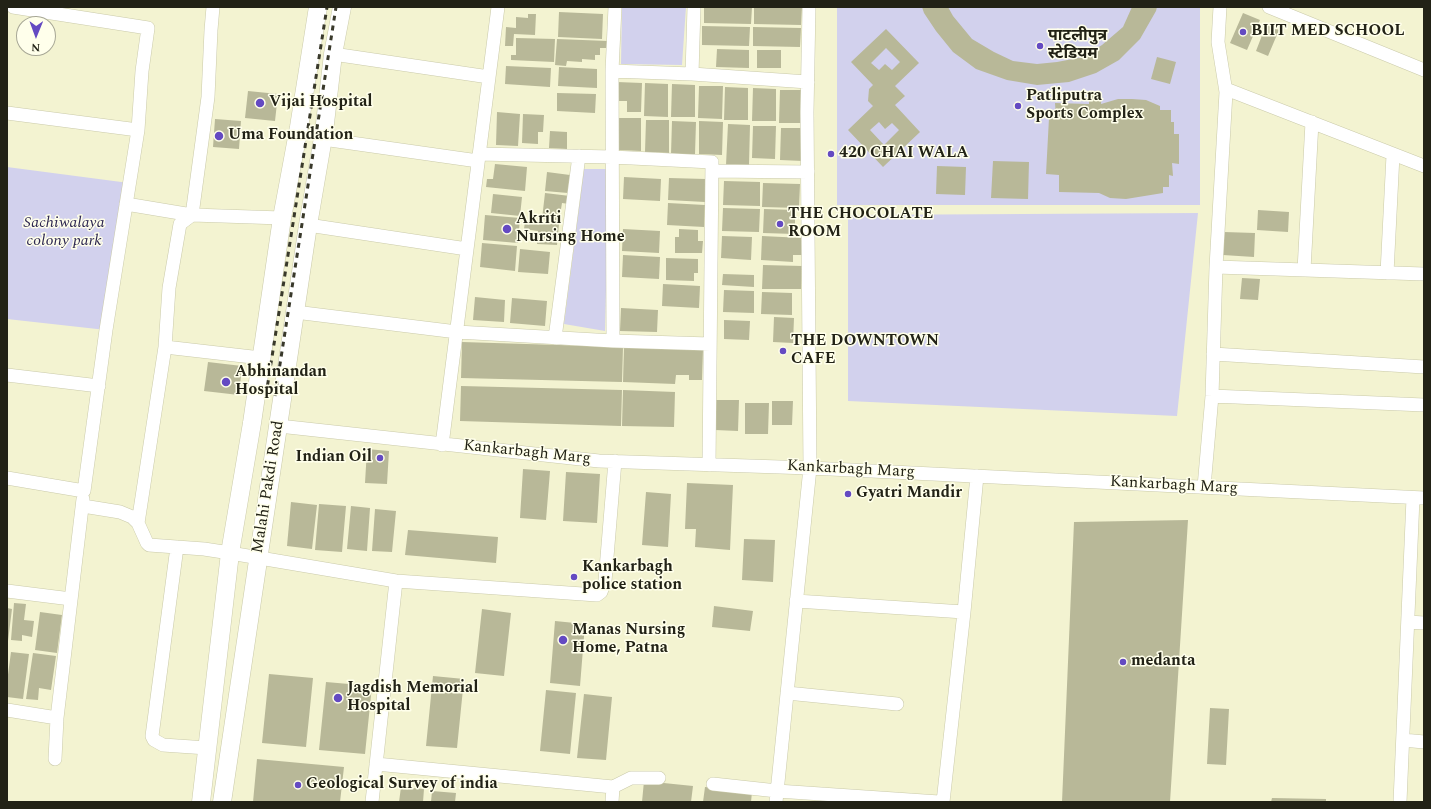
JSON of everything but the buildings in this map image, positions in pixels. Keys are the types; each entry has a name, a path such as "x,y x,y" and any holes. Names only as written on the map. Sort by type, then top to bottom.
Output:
{"main road":[{"path":"201,802 230,553 282,218 299,128 318,7"},
{"name":"Malahi Pakdi Road","path":"222,802 308,225 323,139 333,54 342,7"}],"street":[{"path":"13,7 148,28 142,71 138,130 84,491 57,718 54,759"},
{"path":"138,523 165,347 169,288 180,224 192,215 208,97 213,7"},
{"path":"442,445 498,7"},
{"path":"612,341 612,71 615,7"},
{"path":"692,74 694,7"},
{"path":"777,796 810,468 808,172 809,7"},
{"path":"1204,487 1212,396 1216,267 1226,88 1218,42 1220,7"},
{"path":"1269,7 1424,70"},
{"path":"333,54 489,77"},
{"path":"612,71 692,74 808,82"},
{"path":"1226,88 1424,166"},
{"path":"7,113 138,130"},
{"path":"1304,270 1312,122"},
{"path":"323,139 479,157 579,156 712,162 708,465"},
{"path":"1387,273 1393,155"},
{"path":"555,338 579,156"},
{"path":"712,171 808,172"},
{"path":"126,204 192,215 282,218"},
{"path":"308,225 467,249"},
{"path":"1216,267 1424,274"},
{"path":"295,312 456,332 612,341 710,344"},
{"path":"165,347 261,358"},
{"path":"1213,354 1424,367"},
{"path":"7,375 99,386"},
{"path":"1212,396 1424,405"},
{"name":"Kankarbagh Marg","path":"279,426 599,461 810,468 1419,498"},
{"path":"83,506 120,512 132,517 138,523 148,545 230,553 396,581 597,595 601,592 605,580 615,461"},
{"path":"943,802 977,476"},
{"path":"7,478 84,491"},
{"path":"1400,802 1408,622 1419,498"},
{"path":"177,547 152,736 154,740 164,745 207,748"},
{"path":"372,802 396,581"},
{"path":"7,591 71,599"},
{"path":"796,601 964,612"},
{"path":"1408,622 1424,623"},
{"path":"787,693 897,704"},
{"path":"7,710 57,718"},
{"path":"1403,740 1424,742"},
{"path":"376,764 613,787 631,778 659,778"},
{"path":"713,784 777,796 939,802"},
{"path":"612,802 613,787"}],"green space":[{"path":"622,7 686,7 682,65 621,64"},
{"name":"Patliputra Sports Complex","path":"837,7 1200,7 1200,205 837,205"},
{"name":"Sachiwalaya colony park","path":"7,167 129,183 106,330 7,319"},
{"path":"584,169 609,169 605,331 564,324"},
{"path":"1198,213 1177,416 848,401 848,215"}],"railway":[{"path":"266,395 327,7"},
{"path":"275,396 336,7"}],"place":[{"name":"BIIT MED SCHOOL","path":"1243,32"},
{"name":"पाटलीपुत्र स्टेडियम","path":"1040,46"},
{"name":"Vijai Hospital","path":"260,103"},
{"name":"Patliputra Sports Complex","path":"1018,106"},
{"name":"Uma Foundation","path":"219,136"},
{"name":"420 CHAI WALA","path":"831,154"},
{"name":"THE CHOCOLATE ROOM","path":"780,224"},
{"name":"Akriti Nursing Home","path":"507,229"},
{"name":"THE DOWNTOWN CAFE","path":"783,351"},
{"name":"Abhinandan Hospital","path":"226,382"},
{"name":"Indian Oil","path":"380,458"},
{"name":"Gyatri Mandir","path":"848,494"},
{"name":"Kankarbagh police station","path":"574,577"},
{"name":"Manas Nursing Home, Patna","path":"563,640"},
{"name":"medanta","path":"1123,662"},
{"name":"Jagdish Memorial Hospital","path":"338,698"},
{"name":"Geological Survey of india","path":"298,785"}]}
